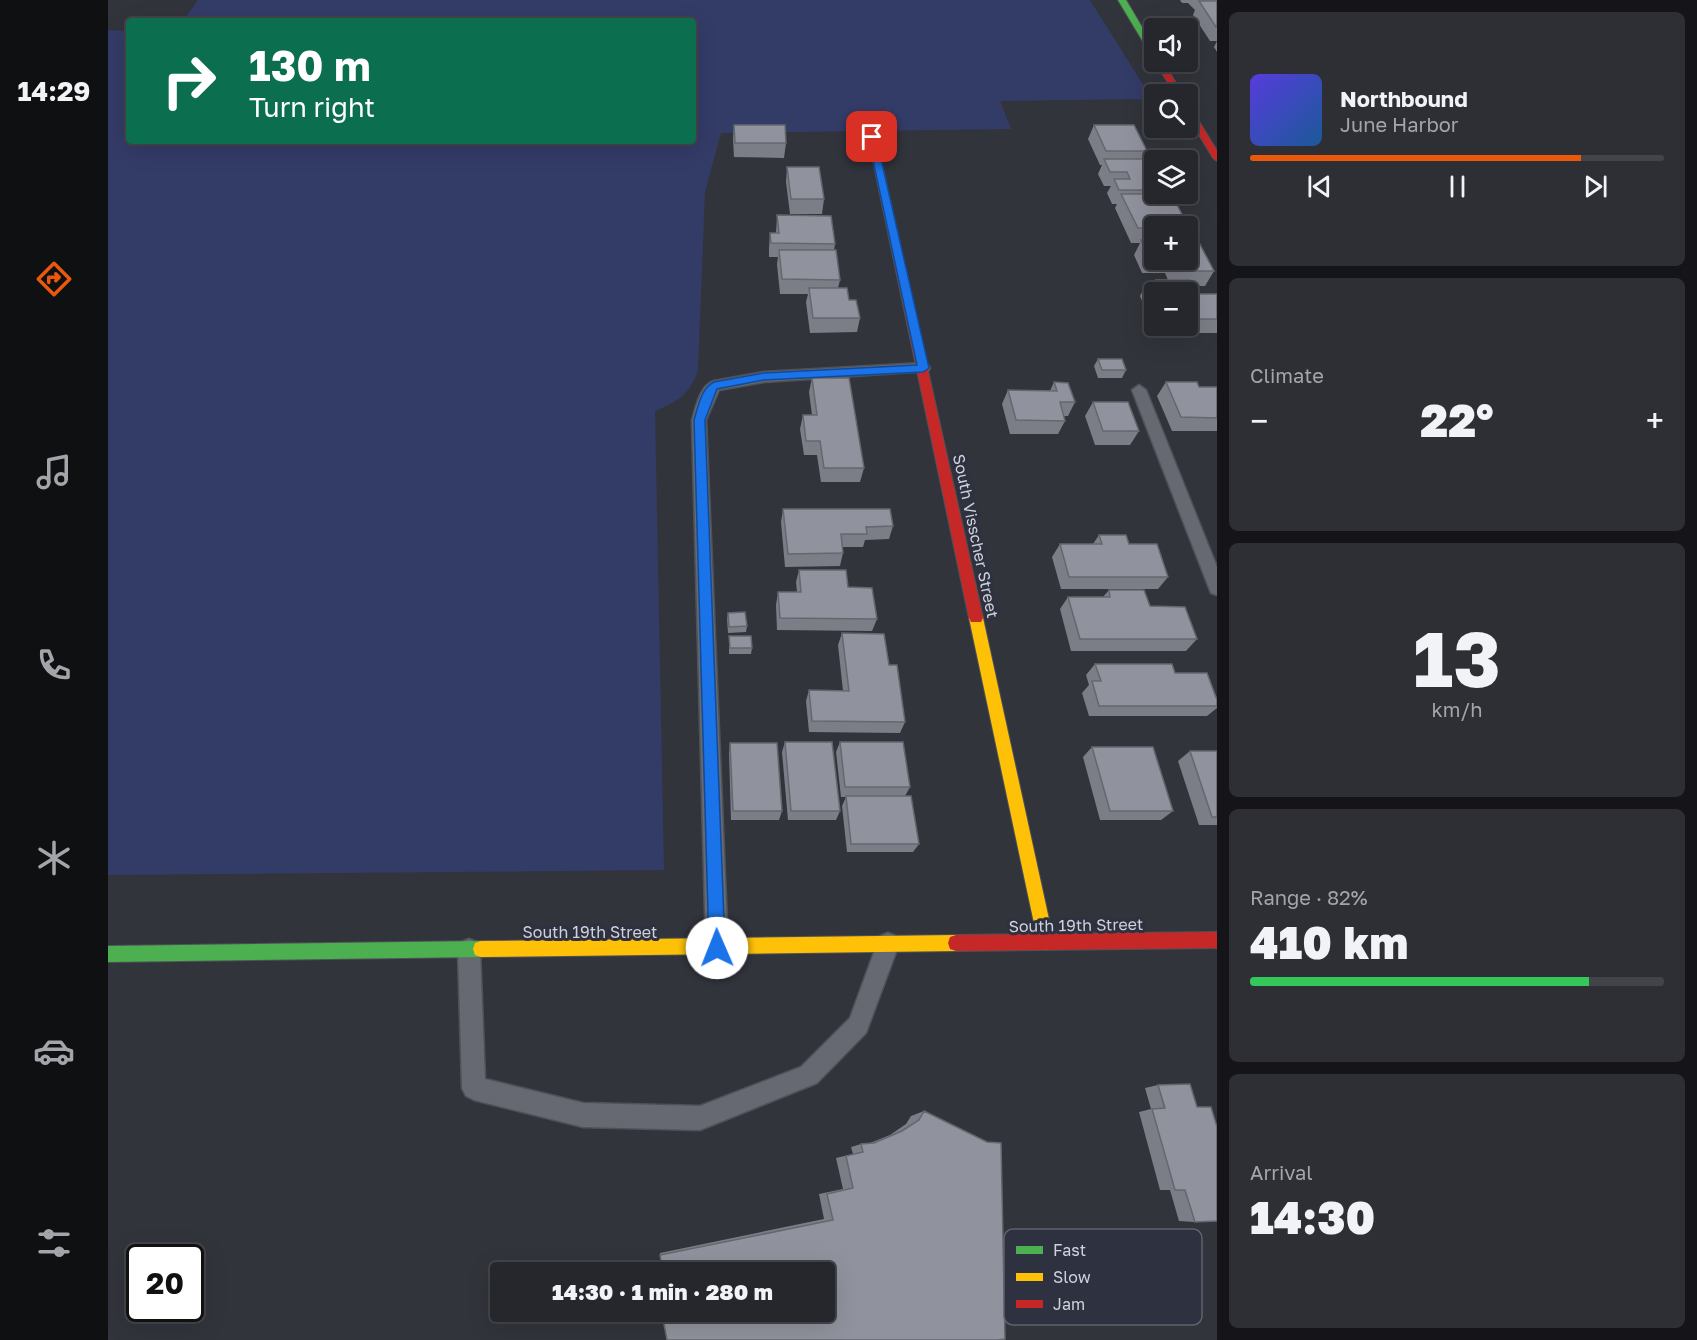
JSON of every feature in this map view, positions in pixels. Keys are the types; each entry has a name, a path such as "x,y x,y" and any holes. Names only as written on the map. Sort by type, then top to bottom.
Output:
{"street":[{"path":"1122,0 1144,37"},
{"path":"1198,127 1217,158"},
{"name":"South Visscher Street","path":"872,137 1046,942"},
{"name":"South 19th Street","path":"108,954 1217,940"}],"lane":[{"path":"717,948 699,420 709,392 714,386 764,377 923,368"},
{"path":"1139,390 1217,588"},
{"path":"469,950 474,1088 583,1115 700,1118 809,1074 858,1025 888,944"}],"shaded area":[{"path":"198,0 1090,0 1144,86 1144,99 1000,101 1011,129 721,133 705,192 698,370 691,386 682,396 655,411 664,870 108,875 108,30 126,31 126,144 696,144 696,18 185,18"}],"building":[{"path":"1199,1 1217,1 1217,27 1216,27"},
{"path":"734,125 785,125 786,143 735,143"},
{"path":"1094,125 1134,125 1146,150 1144,151 1106,151"},
{"path":"1104,159 1144,159 1144,190 1119,190 1114,179 1130,179 1127,172 1110,172"},
{"path":"787,167 819,167 824,199 791,199"},
{"path":"1121,194 1143,194 1144,204 1177,204 1183,216 1144,216 1144,228 1138,228"},
{"path":"777,215 831,216 835,244 771,243 770,233 779,233"},
{"path":"1198,241 1214,271 1179,271 1198,270"},
{"path":"779,250 836,250 840,280 782,279"},
{"path":"1156,280 1190,280 1191,282 1157,282"},
{"path":"809,288 847,288 849,300 856,300 860,318 813,318"},
{"path":"1198,294 1217,294 1217,319 1198,319"},
{"path":"1098,359 1122,359 1126,370 1102,370"},
{"path":"812,378 849,378 864,468 824,468 820,441 806,441 803,415 817,415"},
{"path":"1054,382 1068,383 1075,402 1060,402 1065,421 1016,420 1008,390 1057,391"},
{"path":"1166,382 1197,382 1199,387 1217,387 1217,418 1181,417"},
{"path":"1093,402 1128,402 1139,431 1103,431"},
{"path":"783,509 890,509 893,526 866,527 867,534 841,534 843,553 788,554"},
{"path":"1099,535 1126,535 1129,544 1157,544 1168,577 1069,577 1060,544 1102,544"},
{"path":"799,570 846,570 848,587 872,588 877,619 780,618 778,592 801,592"},
{"path":"1109,590 1144,590 1150,606 1185,607 1197,639 1080,639 1068,597 1110,597"},
{"path":"745,612 747,626 729,627 728,613"},
{"path":"842,633 884,634 889,665 897,665 905,722 812,721 809,690 849,691"},
{"path":"729,636 751,636 752,648 730,648"},
{"path":"1095,664 1172,664 1175,673 1207,673 1217,706 1099,706 1092,681 1101,681"},
{"path":"785,742 832,742 840,811 791,811"},
{"path":"840,742 903,742 910,787 845,787"},
{"path":"730,743 777,743 782,811 733,811"},
{"path":"1092,747 1153,747 1173,811 1110,811"},
{"path":"1190,751 1217,751 1217,817 1212,817"},
{"path":"846,796 911,796 919,844 851,844"},
{"path":"1190,1084 1197,1107 1211,1107 1217,1127 1217,1221 1195,1222 1185,1190 1175,1190 1152,1109 1165,1108 1158,1085"},
{"path":"924,1111 987,1142 1001,1143 1005,1339 667,1340 664,1322 835,1322 835,1262 661,1262 660,1255 833,1220 827,1194 853,1188 846,1156 863,1152 861,1144 874,1143 902,1131 919,1120"}],"traffic: fast":[{"path":"1122,0 1144,37"},
{"path":"108,954 481,949"}],"traffic: slow":[{"path":"976,618 1046,942"},
{"path":"481,949 956,943"}],"traffic: jam":[{"path":"1165,72 1173,84"},
{"path":"1198,127 1217,158"},
{"path":"872,137 976,618"},
{"path":"956,943 1217,940"}],"route":[{"path":"717,948 699,420 709,392 714,386 764,377 923,368 872,137"}]}
